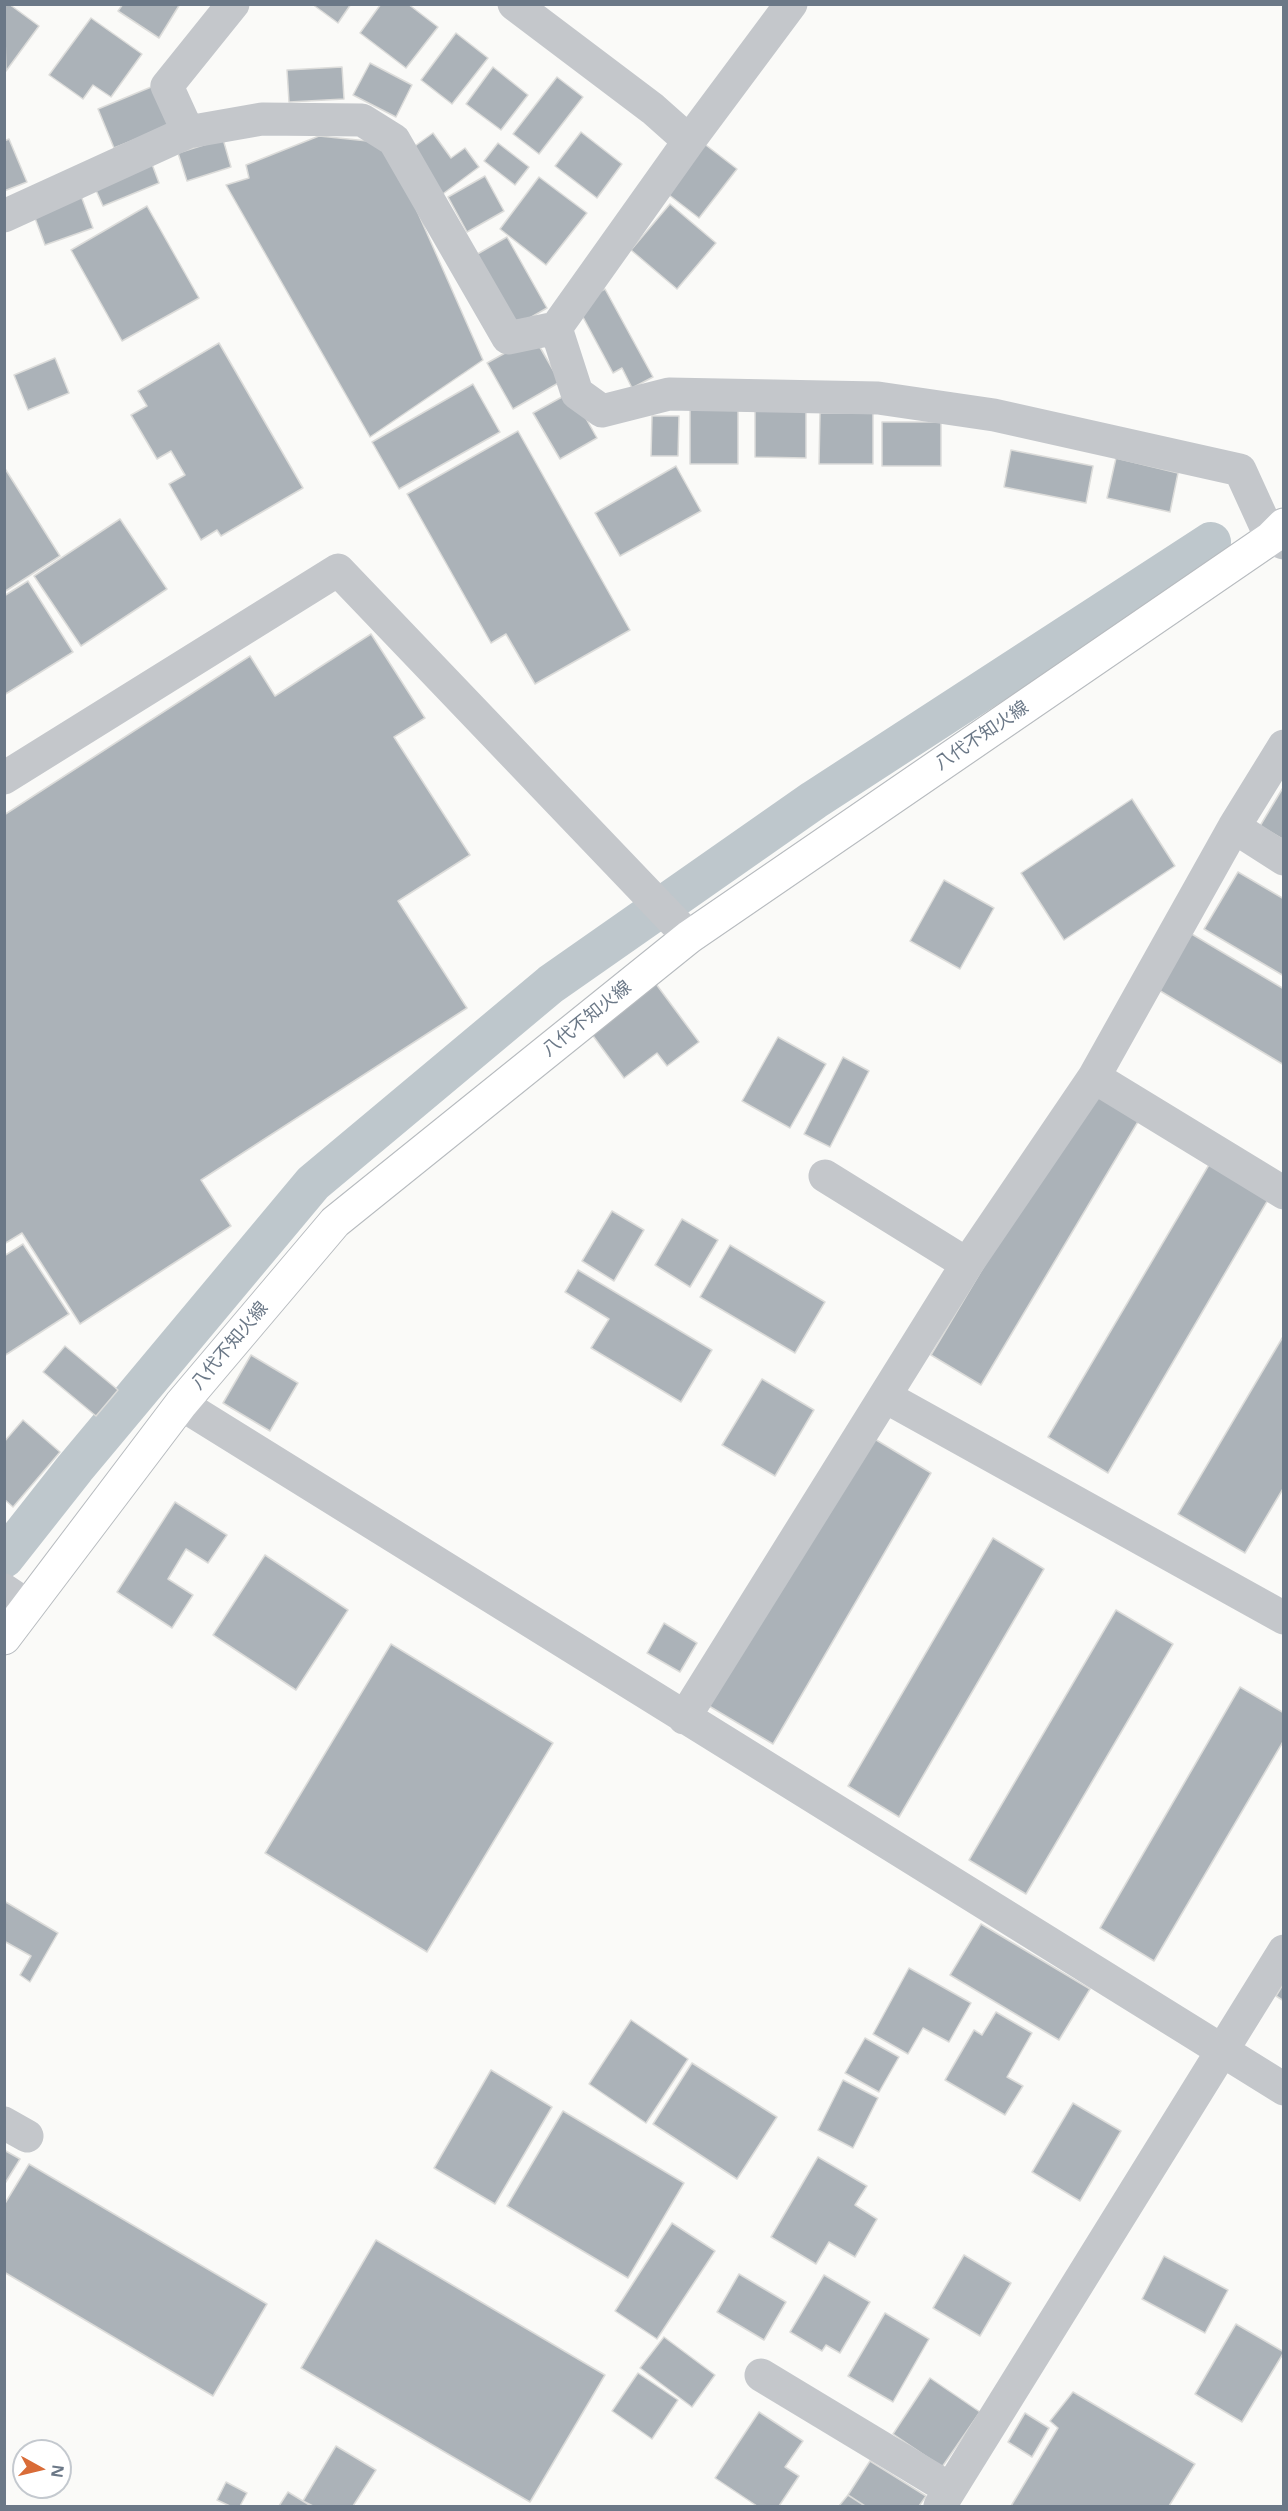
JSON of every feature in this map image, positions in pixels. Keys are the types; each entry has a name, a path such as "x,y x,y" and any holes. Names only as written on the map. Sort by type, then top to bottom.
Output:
{"main road":[{"name":"八代不知火線","path":"4,1638 13,1595 181,1404 335,1222 670,919 1279,535"}],"street":[{"path":"188,132 166,86 233,4"},
{"path":"514,4 653,109 689,141"},
{"path":"4,216 188,132 262,119 362,120 394,140 508,338 556,328 790,4"},
{"path":"556,328 577,393 602,411 669,394 878,398 994,415 1240,470 1279,535"},
{"path":"4,778 338,570 670,919"},
{"path":"684,1718 967,1264 1094,1077 1234,827 1284,746"},
{"path":"1234,827 1284,860"},
{"path":"1094,1077 1284,1193"},
{"path":"825,1176 967,1264"},
{"path":"886,1397 1284,1618"},
{"path":"181,1404 1284,2089"},
{"path":"761,2375 945,2498 1284,1951"}],"building":[{"path":"4,4 9,4 39,26 6,71"},
{"path":"123,4 180,4 159,38 118,11"},
{"path":"312,4 351,4 338,23"},
{"path":"381,4 408,4 438,27 406,68 360,33"},
{"path":"91,18 142,54 111,97 93,85 83,99 49,75"},
{"path":"456,33 488,58 452,104 421,80"},
{"path":"370,63 412,85 396,117 353,95"},
{"path":"342,67 344,99 289,102 287,70"},
{"path":"493,67 528,95 501,130 466,104"},
{"path":"557,77 583,97 539,154 513,134"},
{"path":"156,85 171,125 114,148 98,109"},
{"path":"581,132 622,164 597,198 555,166"},
{"path":"433,133 451,158 465,148 479,167 440,196 408,151"},
{"path":"319,136 387,143 483,360 370,437 226,185 249,178 246,165"},
{"path":"9,139 27,182 4,191 4,141"},
{"path":"223,139 231,167 187,181 178,153"},
{"path":"698,139 737,169 699,218 660,188"},
{"path":"498,143 529,167 515,185 484,161"},
{"path":"149,156 159,183 103,206 91,179"},
{"path":"485,176 504,211 467,232 448,197"},
{"path":"539,177 587,213 546,265 500,229"},
{"path":"80,193 93,228 45,245 32,210"},
{"path":"670,204 716,243 677,289 631,250"},
{"path":"147,206 199,298 122,341 71,250"},
{"path":"507,237 547,308 514,327 474,256"},
{"path":"605,289 653,377 632,388 622,368 613,373 576,304"},
{"path":"534,337 560,382 513,409 487,363"},
{"path":"219,343 303,488 221,536 217,530 201,540 169,484 185,475 171,451 157,459 131,415 147,406 138,391"},
{"path":"55,358 69,393 28,410 14,375"},
{"path":"473,384 500,432 399,489 372,442"},
{"path":"571,392 597,438 560,459 533,413"},
{"path":"690,406 738,406 738,464 690,464"},
{"path":"755,411 806,411 806,458 755,457"},
{"path":"820,413 873,413 873,464 819,464"},
{"path":"652,416 679,416 678,456 651,456"},
{"path":"882,422 941,422 941,466 882,466"},
{"path":"518,431 630,630 535,684 506,634 491,643 407,494"},
{"path":"1011,450 1093,466 1086,503 1004,487"},
{"path":"1116,458 1178,473 1170,512 1107,498"},
{"path":"676,466 701,511 620,556 595,513"},
{"path":"4,467 60,556 4,592"},
{"path":"120,519 167,589 81,646 34,576"},
{"path":"28,581 73,652 4,695 4,596"},
{"path":"371,634 425,718 394,737 470,855 398,901 467,1008 201,1180 231,1226 80,1324 22,1233 4,1244 4,815 250,656 275,696"},
{"path":"1284,786 1284,840 1260,826"},
{"path":"1132,799 1175,866 1064,940 1021,873"},
{"path":"1238,872 1284,899 1284,976 1204,929"},
{"path":"944,880 994,908 960,969 910,941"},
{"path":"1190,933 1284,989 1284,1065 1157,989"},
{"path":"656,984 699,1042 667,1066 657,1053 624,1078 591,1033"},
{"path":"778,1037 826,1064 790,1128 742,1101"},
{"path":"843,1057 869,1071 830,1147 804,1134"},
{"path":"1092,1085 1142,1115 981,1385 931,1355"},
{"path":"1213,1158 1272,1193 1108,1473 1048,1437"},
{"path":"612,1211 644,1230 614,1281 582,1261"},
{"path":"682,1219 718,1240 690,1287 655,1265"},
{"path":"23,1244 69,1314 4,1356 4,1256"},
{"path":"730,1245 825,1302 795,1353 700,1297"},
{"path":"578,1270 712,1350 681,1402 591,1348 609,1319 565,1292"},
{"path":"1284,1335 1284,1487 1245,1553 1178,1514"},
{"path":"65,1346 118,1390 96,1416 43,1372"},
{"path":"251,1355 298,1383 270,1431 223,1403"},
{"path":"762,1379 814,1410 775,1476 722,1445"},
{"path":"23,1420 60,1452 13,1507 4,1499 4,1442"},
{"path":"868,1435 931,1473 773,1744 709,1706"},
{"path":"175,1502 227,1535 208,1563 186,1549 168,1579 193,1595 172,1628 117,1592"},
{"path":"993,1538 1044,1569 899,1817 848,1786"},
{"path":"265,1555 348,1610 296,1690 213,1635"},
{"path":"1116,1610 1173,1644 1026,1894 969,1860"},
{"path":"664,1623 697,1643 680,1672 647,1653"},
{"path":"391,1644 553,1743 427,1952 265,1853"},
{"path":"1240,1687 1284,1713 1284,1740 1154,1961 1100,1928"},
{"path":"4,1901 58,1933 30,1982 20,1975 31,1956 4,1941"},
{"path":"981,1924 1090,1989 1059,2040 950,1975"},
{"path":"909,1968 971,2003 949,2042 923,2028 908,2054 873,2034"},
{"path":"1284,1983 1284,2001 1276,1996"},
{"path":"996,2012 1032,2033 1007,2077 1023,2086 1005,2115 945,2080 974,2030 982,2035"},
{"path":"631,2020 688,2059 646,2123 589,2084"},
{"path":"865,2038 899,2057 879,2092 845,2073"},
{"path":"692,2063 777,2117 737,2179 653,2124"},
{"path":"491,2070 552,2107 495,2204 434,2168"},
{"path":"843,2080 878,2098 853,2148 818,2130"},
{"path":"1073,2103 1121,2131 1080,2201 1032,2172"},
{"path":"563,2111 684,2183 628,2278 507,2206"},
{"path":"4,2150 20,2159 4,2185"},
{"path":"818,2157 867,2186 855,2205 877,2219 855,2257 829,2242 816,2264 771,2237"},
{"path":"29,2164 267,2304 213,2396 4,2272 4,2205"},
{"path":"672,2223 715,2251 657,2339 615,2311"},
{"path":"376,2240 605,2375 530,2502 301,2368"},
{"path":"964,2255 1011,2283 980,2336 933,2308"},
{"path":"1164,2256 1228,2290 1205,2333 1142,2299"},
{"path":"739,2274 786,2302 764,2340 717,2312"},
{"path":"824,2275 870,2302 840,2353 826,2345 822,2351 790,2332"},
{"path":"885,2313 929,2339 893,2402 848,2376"},
{"path":"1236,2324 1284,2352 1242,2422 1195,2394"},
{"path":"664,2337 715,2375 692,2407 640,2368"},
{"path":"638,2373 678,2400 652,2439 612,2411"},
{"path":"930,2378 980,2412 942,2467 893,2434"},
{"path":"1073,2392 1195,2464 1169,2506 1011,2506 1058,2428 1050,2421"},
{"path":"759,2412 803,2441 785,2467 799,2476 779,2506 757,2506 715,2478"},
{"path":"1025,2413 1049,2428 1032,2457 1008,2442"},
{"path":"336,2446 376,2470 353,2506 313,2506 303,2501"},
{"path":"870,2461 926,2496 919,2506 865,2506 848,2495"},
{"path":"226,2482 247,2493 240,2506 230,2506 217,2500"},
{"path":"288,2492 311,2506 279,2506"},
{"path":"848,2495 865,2506 839,2506"}],"waterway":[{"path":"4,1558 75,1468 313,1183 551,984 814,800 1211,542"}]}
